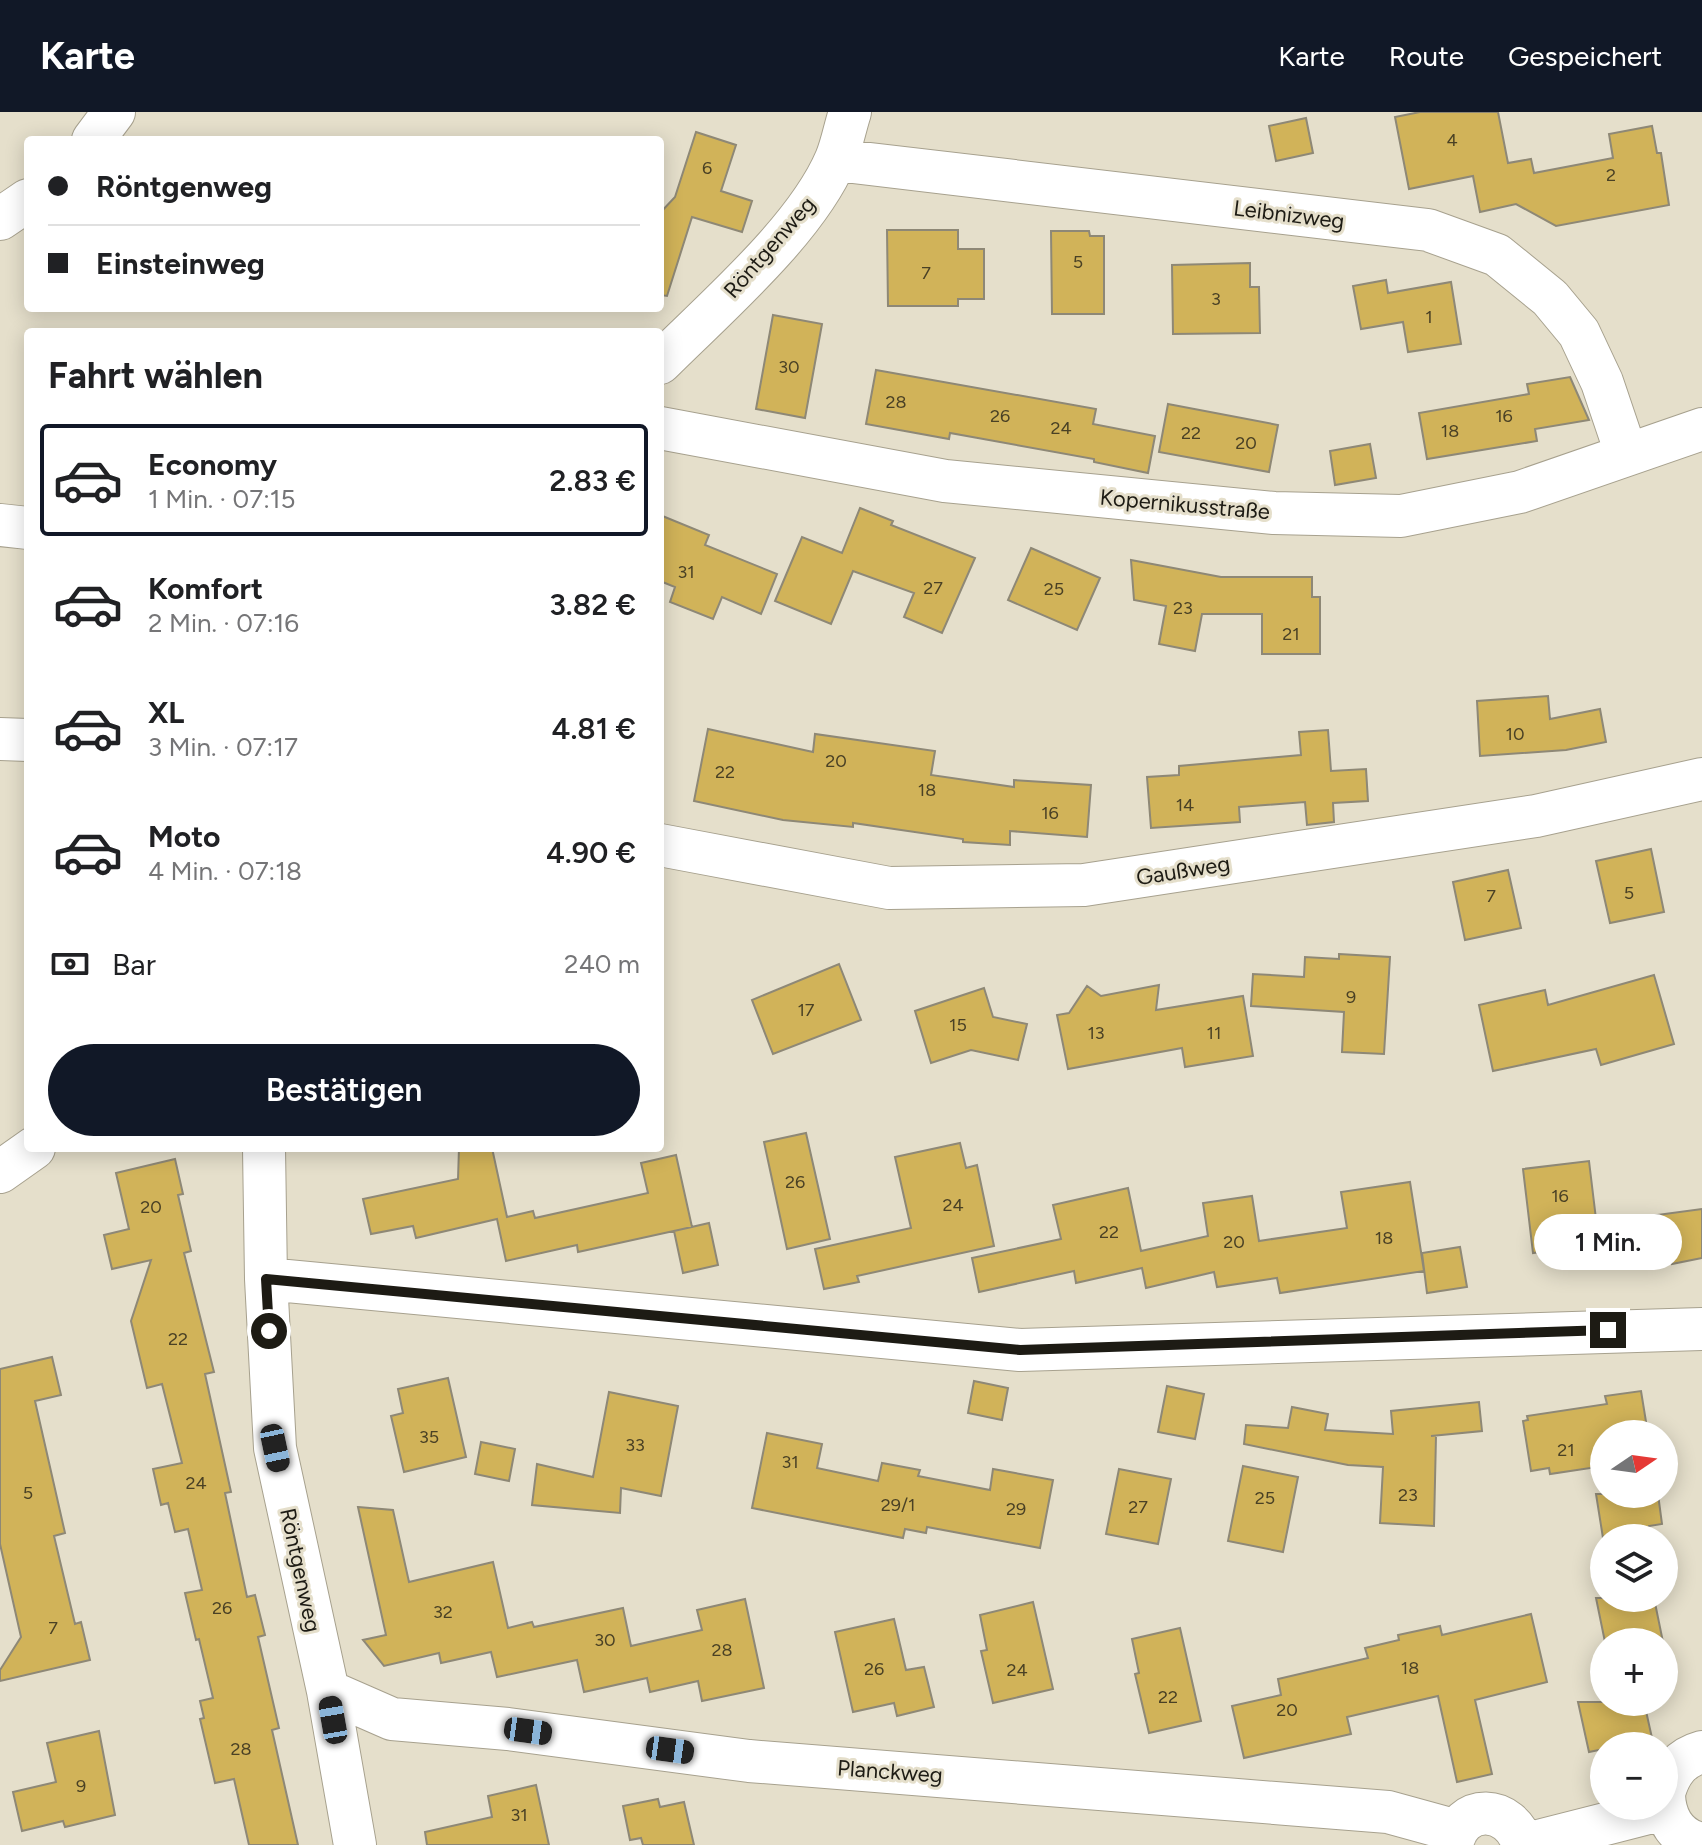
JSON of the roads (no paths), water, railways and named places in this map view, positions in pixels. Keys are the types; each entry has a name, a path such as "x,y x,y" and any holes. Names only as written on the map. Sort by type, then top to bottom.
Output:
{"street":[{"path":"96,136 114,112"},
{"name":"Röntgenweg","path":"664,359 761,262 805,211 836,160 850,112"},
{"name":"Leibnizweg","path":"836,160 1428,230 1497,255 1550,298 1579,333 1602,382 1626,453"},
{"path":"0,219 24,203"},
{"name":"Kopernikusstraße","path":"664,429 945,481 1274,513 1401,516 1520,492 1702,429"},
{"path":"0,525 24,528"},
{"path":"0,739 24,740"},
{"name":"Gaußweg","path":"664,846 889,888 1084,885 1536,816 1702,779"},
{"path":"0,1172 28,1152"},
{"name":"Röntgenweg","path":"264,1152 266,1279 275,1448 328,1691 355,1845"},
{"path":"266,1279 1020,1350 1702,1329"},
{"name":"Planckweg","path":"328,1691 392,1719 508,1729 749,1761 1388,1812 1454,1838"},
{"path":"1678,1765 1691,1755 1702,1752"},
{"path":"1454,1838 1473,1816 1495,1814 1513,1825 1523,1845 1600,1820"},
{"path":"1670,1820 1682,1836 1702,1844"}]}
